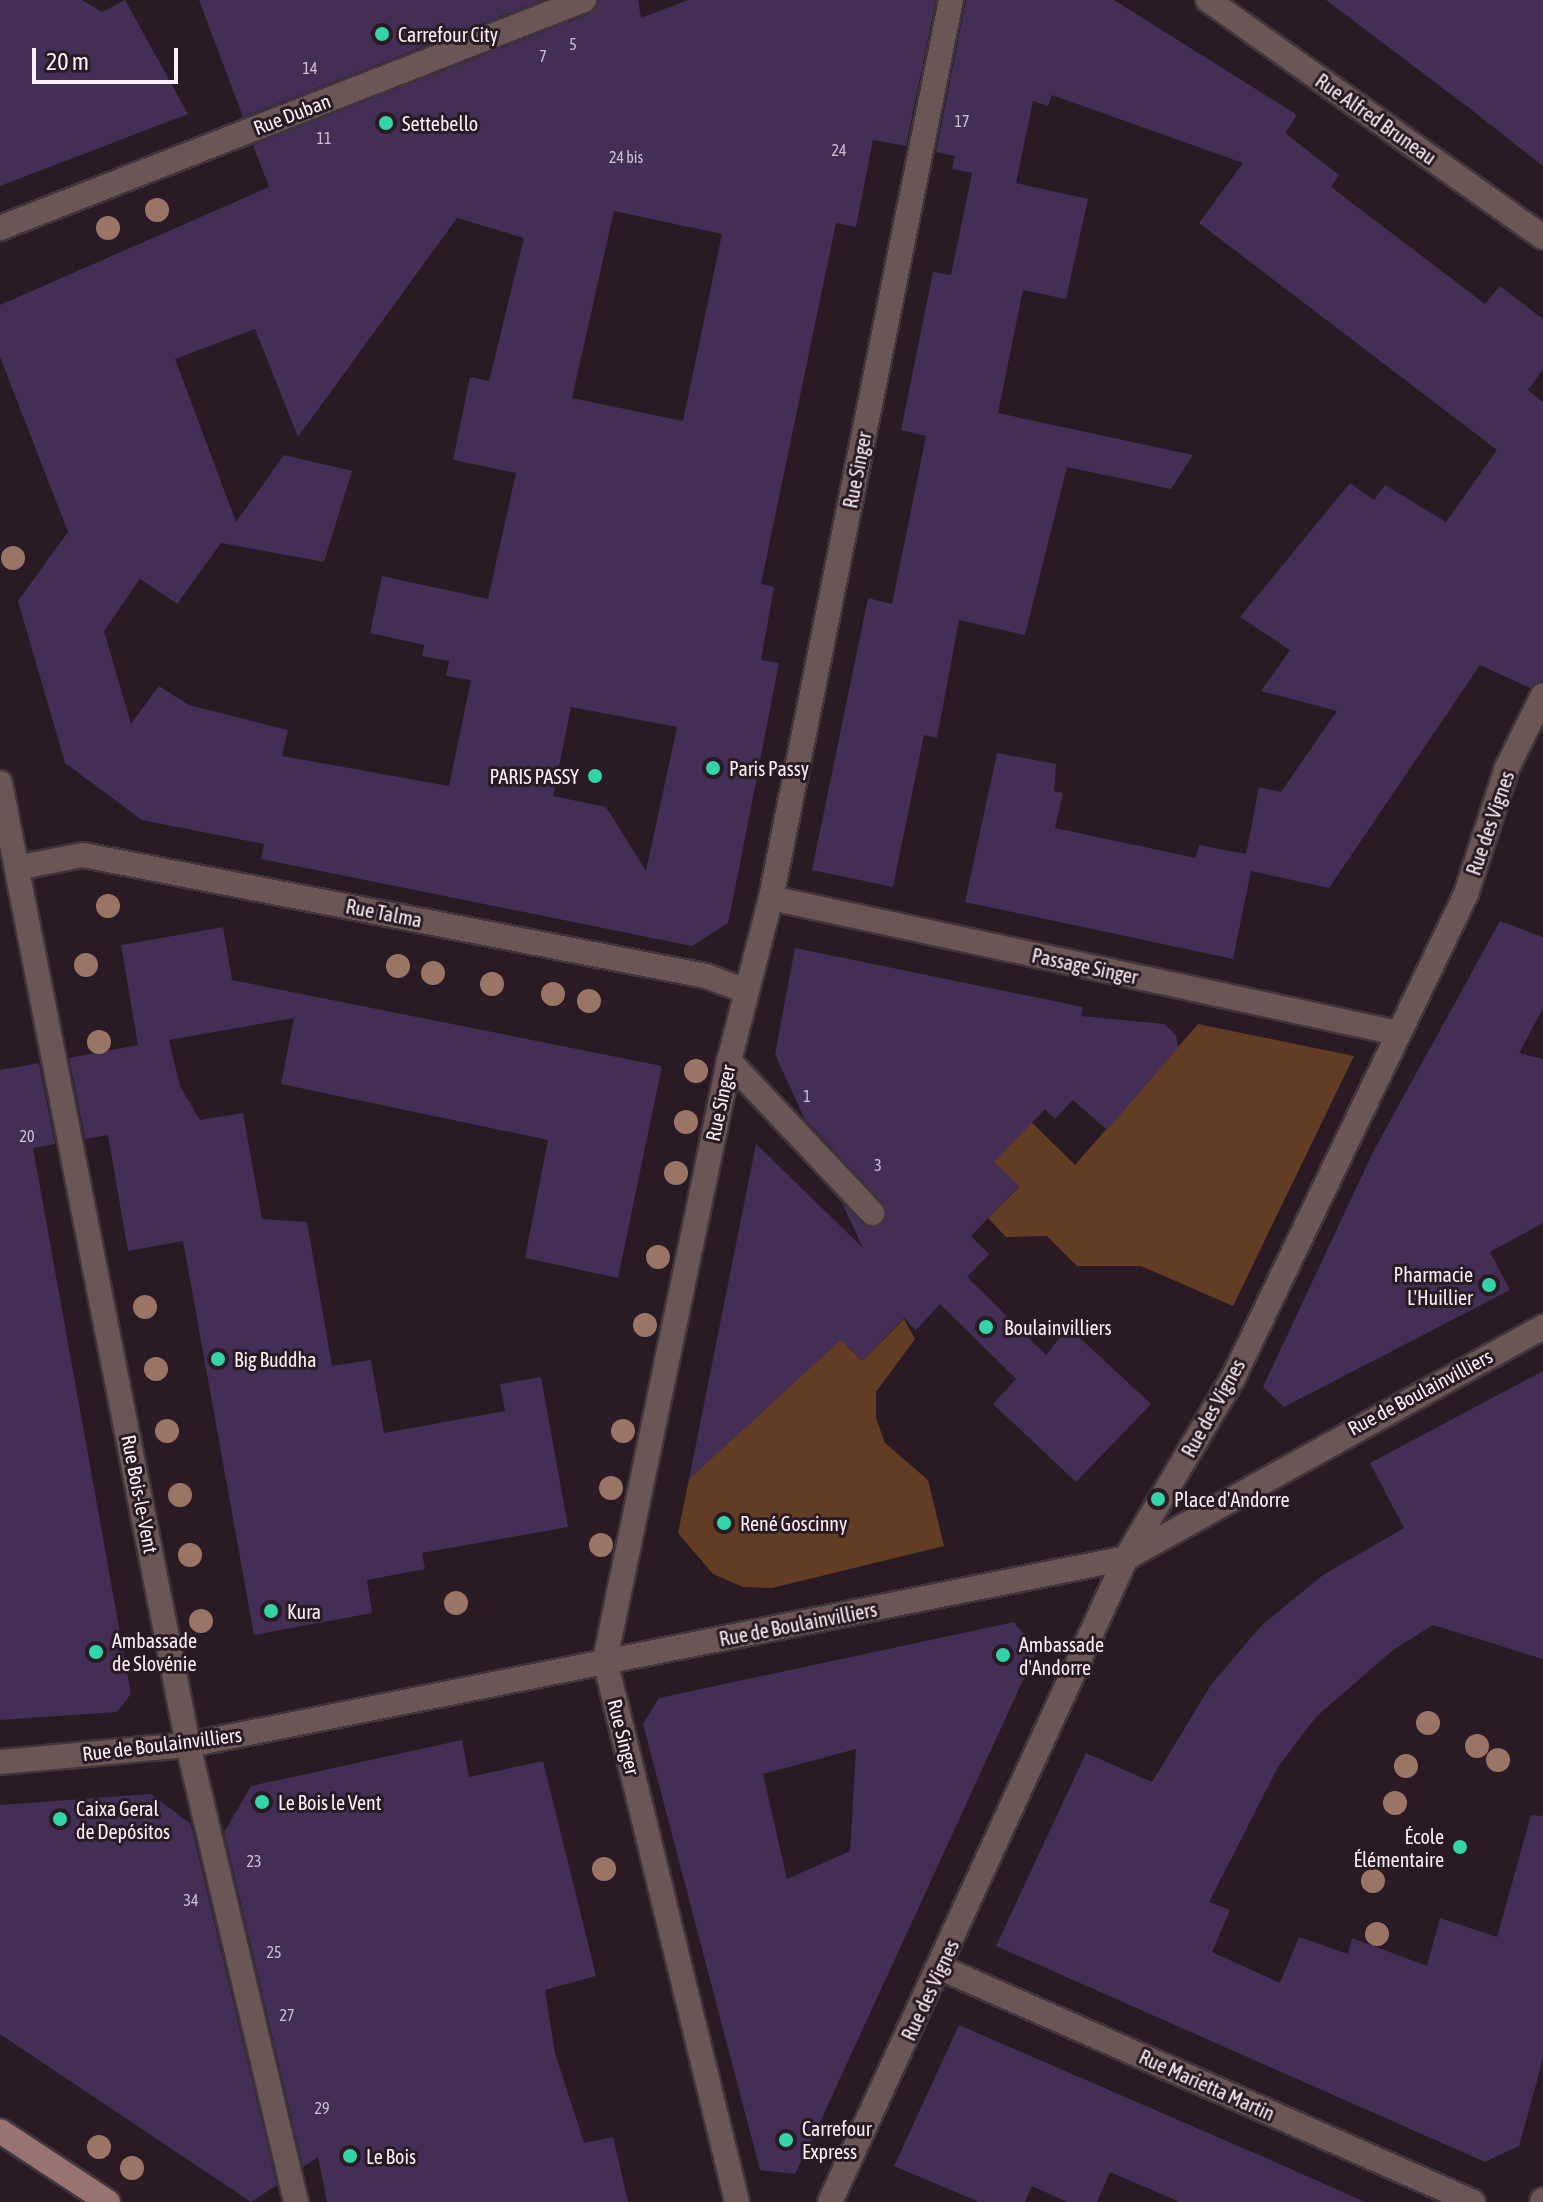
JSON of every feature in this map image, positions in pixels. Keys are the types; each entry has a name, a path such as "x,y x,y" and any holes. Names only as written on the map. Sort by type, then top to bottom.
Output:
{"street":[{"name":"Rue Duban","path":"0,228 584,0"},
{"name":"Rue Singer","path":"737,2202 605,1660 729,1061 771,898 951,0"},
{"name":"Rue Alfred Bruneau","path":"1208,0 1543,237"},
{"name":"Rue des Vignes","path":"830,2202 941,1968 1126,1558 1233,1378 1466,894 1507,768 1543,695"},
{"name":"Rue Bois-le-Vent","path":"0,783 21,867 188,1745 296,2202"},
{"name":"Rue Talma","path":"21,867 83,855 706,976 746,991"},
{"name":"Passage Singer","path":"771,898 1398,1033"},
{"path":"729,1061 872,1213"},
{"name":"Rue de Boulainvilliers","path":"0,1762 188,1745 1126,1558 1543,1327"},
{"name":"Rue Marietta Martin","path":"941,1968 1473,2202"},
{"path":"0,2131 108,2202"}],"shaded area":[{"path":"1198,1024 1354,1056 1233,1306 1141,1266 1077,1266 1047,1236 1006,1237 988,1218 1019,1187 1003,1171 947,1228 1007,1098 1075,1165"},
{"path":"890,1304 847,1346 862,1361 904,1319 915,1339 876,1392 876,1418 885,1443 928,1480 944,1546 772,1588 743,1587 713,1574 678,1533 689,1479 853,1328"}],"building":[{"path":"0,0 82,0 102,12 125,0 188,114 0,186"},
{"path":"199,0 543,0 243,117"},
{"path":"599,0 638,0 641,18 688,0 936,0 906,146 873,140 856,227 836,223 761,584 774,587 761,660 779,663 740,864 728,923 692,946 261,859 264,844 142,820 65,763 18,601 68,532 0,357 0,305 269,187 253,145 589,14","holes":["614,211 722,234 683,421 572,398","457,218 524,238 489,381 470,377 453,460 516,473 488,599 382,576 370,633 424,645 422,656 449,661 446,676 471,680 449,786 282,756 288,730 189,705 159,686 131,724 104,631 140,579 177,604 221,543 324,562 352,471 284,455 236,522 175,359 255,329 298,437","571,707 677,727 646,871 606,807 553,796"]},
{"path":"966,0 1114,0 1297,115 1285,133 1339,175 1331,187 1485,304 1500,286 1543,319 1543,369 1528,390 1543,402 1543,680 1530,688 1480,665 1329,888 1251,871 1233,959 965,902 997,753 1056,764 1054,791 1063,793 1055,828 1196,858 1199,845 1246,854 1259,787 1281,792 1337,711 1261,691 1290,650 1240,617 1350,483 1374,500 1385,485 1446,522 1497,450 1199,223 1243,163 1052,95 1048,106 1033,101 1016,183 1088,199 1066,299 1023,290 998,413 1193,455 1171,489 1067,467 1025,635 959,620 937,738 924,735 893,887 812,870 868,598 892,604 926,436 901,430 933,272 951,275 972,173 952,169 955,156 936,152"},
{"path":"1326,0 1543,0 1543,166 1473,111"},
{"path":"1500,921 1543,937 1543,1008 1519,1053 1543,1059 1543,1223 1490,1252 1510,1290 1284,1407 1263,1387 1373,1152"},
{"path":"223,927 232,980 662,1066 618,1278 525,1258 548,1140 281,1084 294,1018 169,1040 180,1086 200,1120 243,1113 262,1219 307,1222 332,1366 371,1360 384,1433 505,1411 500,1384 541,1377 568,1527 422,1553 425,1569 367,1580 372,1613 254,1635 183,1241 128,1251 108,1135 85,1139 69,1058 138,1045 121,945"},
{"path":"795,948 1083,1007 1081,1016 1164,1024 1176,1035 1178,1048 1107,1130 1073,1100 1055,1119 1045,1109 994,1162 1019,1186 971,1236 989,1254 967,1277 1046,1355 1068,1327 1151,1404 1076,1482 993,1404 1016,1379 940,1304 916,1330 904,1318 862,1361 841,1340 689,1479 756,1144 863,1248 842,1203 867,1227 886,1217 883,1203 804,1118 775,1054"},
{"path":"39,1063 55,1144 33,1148 131,1694 117,1712 0,1720 0,1070"},
{"path":"1543,1371 1543,1659 1433,1625 1393,1650 1316,1717 1278,1767 1209,1902 1230,1910 1212,1952 1280,1983 1299,1937 1348,1954 1352,1938 1427,1966 1440,1918 1497,1937 1531,1815 1543,1816 1543,2059 1519,2146 1485,2162 996,1946 1086,1753 1152,1782 1211,1685 1262,1625 1323,1575 1404,1528 1370,1463"},
{"path":"1014,1622 1037,1650 795,2174 760,2170 643,1724 659,1698","holes":["856,1749 850,1851 787,1879 763,1774"]},
{"path":"462,1740 469,1777 543,1761 596,1976 545,1990 555,2053 584,2143 613,2137 628,2202 327,2202 318,2157 303,2167 224,1832 251,1786"},
{"path":"151,1794 191,1824 277,2185 251,2202 0,2034 0,1805"},
{"path":"959,2025 1365,2202 1180,2202 1110,2172 1097,2202 1067,2202 1032,2186 1025,2202 979,2202 894,2166"}],"place":[{"name":"Carrefour City","path":"382,34"},
{"name":"Settebello","path":"386,123"},
{"name":"Paris Passy","path":"713,768"},
{"name":"PARIS PASSY","path":"595,776"},
{"name":"Pharmacie L'Huillier","path":"1489,1285"},
{"name":"Boulainvilliers","path":"986,1327"},
{"name":"Big Buddha","path":"218,1359"},
{"name":"Place d'Andorre","path":"1158,1499"},
{"name":"René Goscinny","path":"724,1523"},
{"name":"Kura","path":"271,1611"},
{"name":"Ambassade de Slovénie","path":"96,1652"},
{"name":"Ambassade d'Andorre","path":"1003,1655"},
{"name":"Le Bois le Vent","path":"262,1802"},
{"name":"Caixa Geral de Depósitos","path":"60,1819"},
{"name":"École Élémentaire","path":"1460,1847"},
{"name":"Carrefour Express","path":"786,2140"},
{"name":"Le Bois","path":"350,2156"}]}
